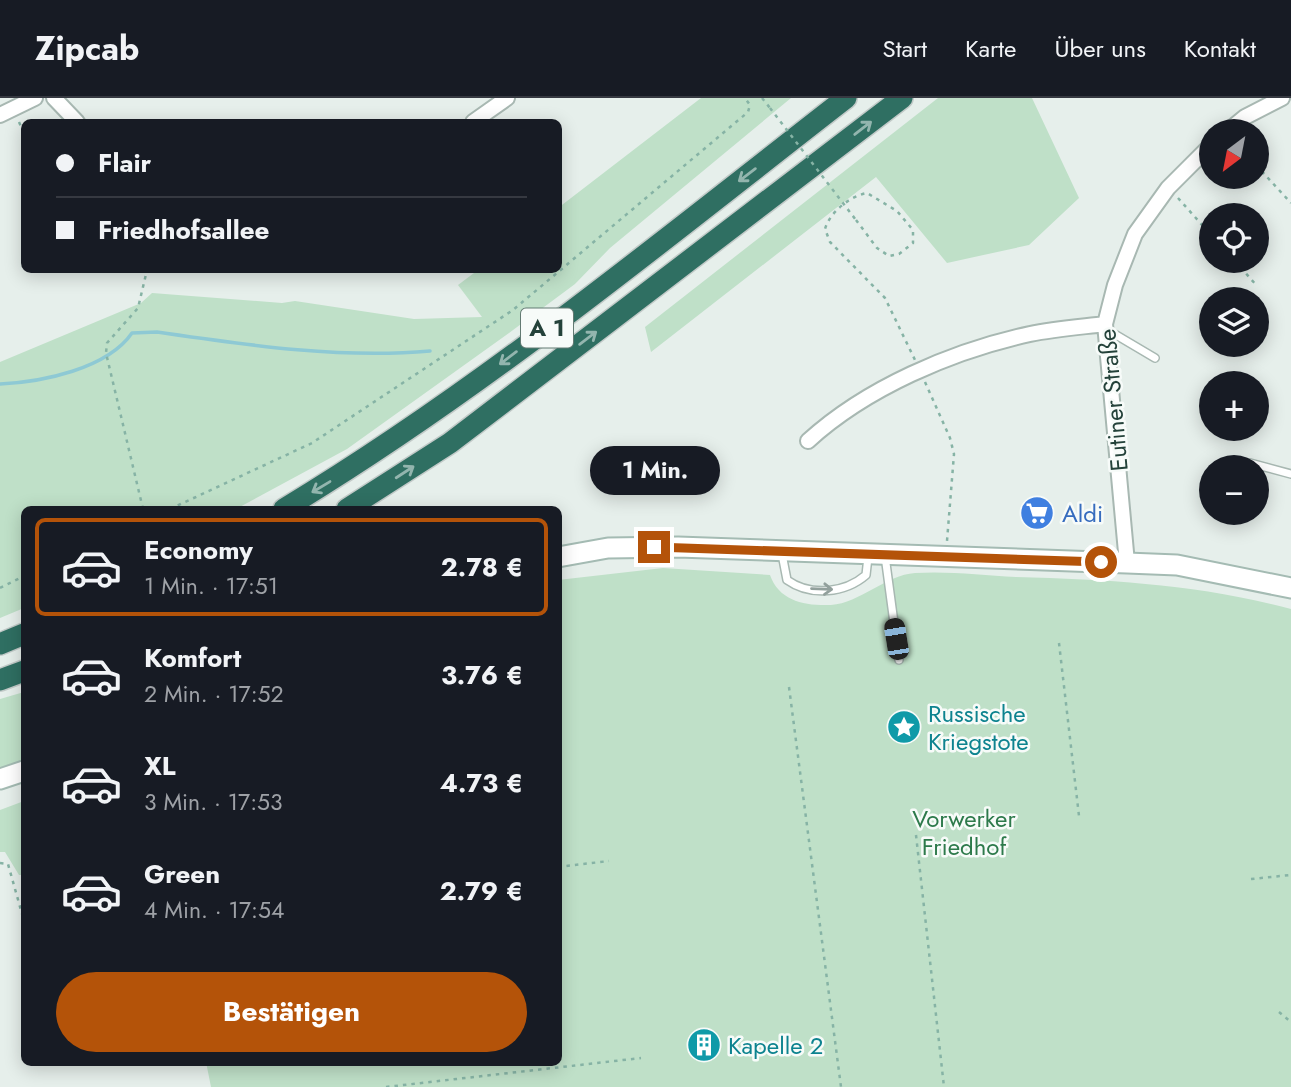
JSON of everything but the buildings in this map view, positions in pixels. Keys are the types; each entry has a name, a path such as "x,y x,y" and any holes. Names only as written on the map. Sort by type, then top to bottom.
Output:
{"highway":[{"name":"A 1","path":"289,506 364,460 494,369 846,98"},
{"name":"A 1","path":"352,506 450,443 902,98"},
{"path":"0,644 21,635"},
{"path":"0,680 21,672"}],"street":[{"path":"0,116 35,98"},
{"path":"54,98 74,119"},
{"path":"477,119 507,98"},
{"path":"1242,119 1282,98"},
{"name":"Eutiner Straße","path":"1127,563 1105,326 1115,285 1135,234 1168,188 1199,157"},
{"path":"808,441 834,417 919,372 1030,334 1105,326"},
{"path":"562,557 608,548 782,550 1127,563 1190,567 1291,588"},
{"path":"0,779 21,772"}],"lane":[{"path":"1105,326 1155,358"},
{"path":"1269,468 1291,474"},
{"path":"782,550 782,564 787,580 808,589 844,590 853,586 866,575 877,553"},
{"path":"877,553 899,660"}],"path":[{"path":"562,269 748,112 750,105 746,98"},
{"path":"762,98 770,108 856,220 877,248 889,256 909,247 913,243 913,230 897,211 867,193 854,198 831,215 825,229 830,242 885,298 950,438 954,454 946,556"},
{"path":"1269,179 1291,203"},
{"path":"1168,188 1199,222"},
{"path":"142,506 106,353 107,343 138,308 146,273"},
{"path":"176,506 312,443 513,310 557,273"},
{"path":"1246,273 1257,286"},
{"path":"0,588 21,578"},
{"path":"1059,643 1079,816"},
{"path":"789,687 841,1087"},
{"path":"916,835 944,1087"},
{"path":"562,867 610,861"},
{"path":"0,863 8,864 21,910"},
{"path":"1251,879 1291,875"},
{"path":"1279,1012 1291,1022"},
{"path":"386,1087 641,1058"}],"green space":[{"path":"701,98 791,98 610,248 575,284 347,449 242,506 21,506 21,609 0,618 0,362 141,303 152,293 282,303 295,301 414,319 482,317 458,285 474,273 562,273 562,205"},
{"path":"938,98 1032,98 1079,198 1029,245 947,263 876,177 651,352 645,327"},
{"name":"Vorwerker Friedhof","path":"663,568 770,575 780,591 794,600 831,605 852,599 904,575 940,573 1155,585 1222,594 1291,609 1291,1087 211,1087 207,1066 562,1066 562,580"},
{"path":"21,693 21,761 0,768 0,699"},
{"path":"21,802 21,875 5,852 0,852 0,810"}],"waterway":[{"path":"0,384 35,380 72,371 107,356 132,333 157,332 327,352 430,351"}],"place":[{"name":"Aldi","path":"1037,513"},
{"name":"Russische Kriegstote","path":"904,727"},
{"name":"Kapelle 2","path":"704,1045"}],"route":[{"path":"654,547 1101,562"}]}
